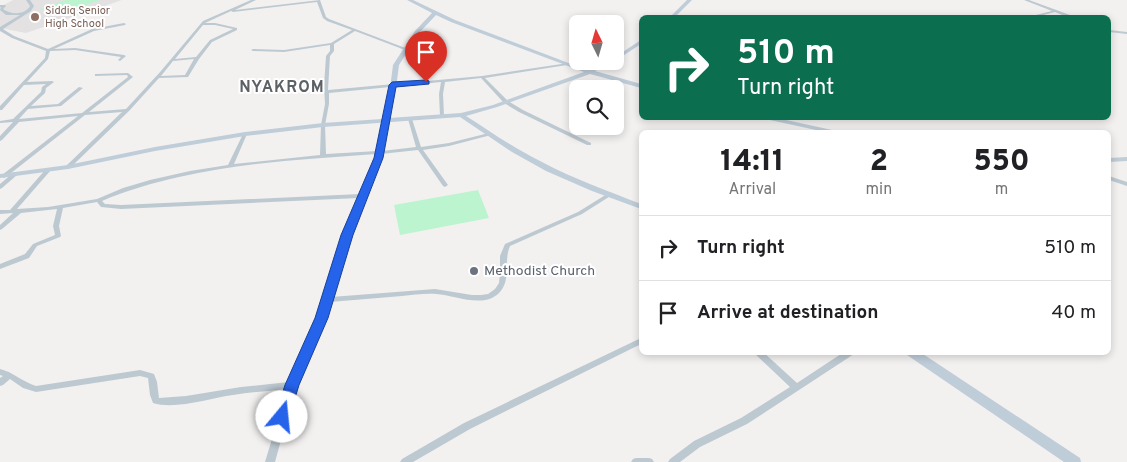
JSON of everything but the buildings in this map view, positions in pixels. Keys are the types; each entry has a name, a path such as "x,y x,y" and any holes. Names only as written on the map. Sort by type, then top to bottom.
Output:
{"street":[{"path":"28,0 32,8 0,29 13,37 48,50 75,50 124,56 120,60"},
{"path":"68,167 158,77 202,24 254,0"},
{"path":"408,0 434,14 567,64 639,85"},
{"path":"674,15 690,0"},
{"path":"1026,0 1066,15"},
{"path":"230,10 318,1 324,17 328,20 353,31 406,49"},
{"path":"0,6 4,6 1,10 6,14 25,14"},
{"path":"1038,15 1056,11"},
{"path":"270,462 292,385 321,318 347,235 379,153 395,68 420,27 434,14"},
{"path":"48,50 93,30 124,24"},
{"path":"158,77 186,76 197,58 213,40 236,30 228,27 202,24"},
{"path":"253,50 284,51 332,44 353,31"},
{"path":"1111,31 1127,33"},
{"path":"624,53 639,43"},
{"path":"323,156 323,125 327,104 328,56 332,51 332,44"},
{"path":"0,109 46,58 48,50"},
{"path":"173,60 197,58"},
{"path":"326,92 482,77 567,64"},
{"path":"2,176 68,167 155,149 245,134 323,125 461,115 506,102 593,70"},
{"path":"2,176 131,77 128,74 96,75"},
{"path":"482,77 506,102 542,123 588,144"},
{"path":"442,116 441,94 443,81"},
{"path":"0,139 43,92 44,87 52,82 23,84"},
{"path":"27,108 59,105 81,88"},
{"path":"0,122 127,110"},
{"path":"461,115 548,169 609,195 639,205"},
{"path":"410,119 419,148 445,185"},
{"path":"779,120 823,130"},
{"path":"230,166 245,134"},
{"path":"0,212 60,207 99,200 125,189 151,182 230,166 323,156 379,153 460,142 489,134"},
{"path":"1111,160 1127,159"},
{"path":"11,212 48,170"},
{"path":"0,187 15,174"},
{"path":"1111,179 1127,184"},
{"path":"327,300 435,291 449,292 474,300 486,297 495,292 502,284 502,255 507,245 580,213 609,195"},
{"path":"99,200 104,206 116,207 362,196"},
{"path":"0,267 27,256 35,245 58,236 56,226 60,207"},
{"path":"0,228 18,211"},
{"path":"405,462 467,426 639,342"},
{"path":"760,355 796,387"},
{"path":"673,462 688,453 697,444 744,421 846,355"},
{"path":"915,355 1075,462"},
{"path":"0,383 4,373 25,387 36,389 140,373 151,376 154,382 153,394 156,400 168,402 233,391 292,385"},
{"path":"636,462 649,462"}],"shaded area":[{"name":"Siddiq Senior High School","path":"13,0 122,0 26,33 0,28 0,7"}],"green space":[{"path":"66,0 100,0 65,12 40,9"},
{"path":"478,190 489,218 400,235 394,205"}],"place":[{"name":"Siddiq Senior High School","path":"35,17"},
{"name":"Methodist Church","path":"474,271"}],"district":[{"name":"NYAKROM","path":"282,88"}],"route":[{"path":"282,417 292,385 321,318 347,235 378,158 385,120 392,96 392,85 426,82"}]}
